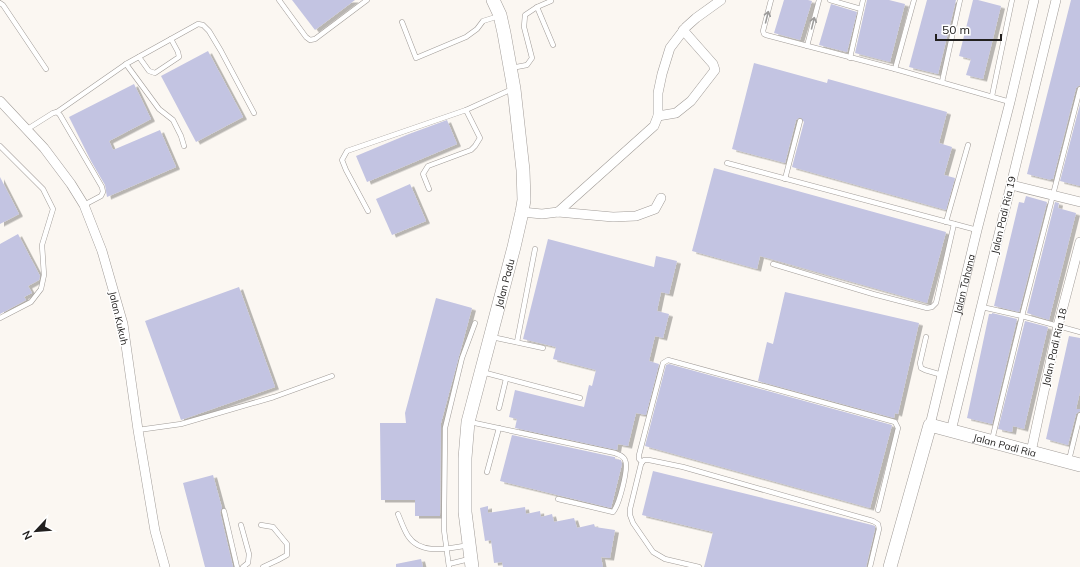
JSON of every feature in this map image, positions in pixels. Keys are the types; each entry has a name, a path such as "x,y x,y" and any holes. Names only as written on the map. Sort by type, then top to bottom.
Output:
{"street":[{"name":"Jalan Padu","path":"472,563 465,512 465,458 468,422 524,200 523,170 511,68 500,15 493,0"},
{"path":"558,212 654,126 658,116 658,93 670,48 684,30 696,18 721,0"},
{"name":"Jalan Tahana","path":"890,567 930,425 976,230 1010,102 1034,0"},
{"name":"Jalan Padi Ria 19","path":"951,431 1056,0"},
{"path":"658,116 676,113 691,101 715,70 712,64 684,30"},
{"name":"Jalan Kukuh","path":"0,101 44,148 72,184 84,205 102,251 123,324 138,430 155,531 165,567"},
{"path":"1010,185 1080,202"},
{"path":"522,212 542,214 558,212 613,217 636,216 655,209 661,198"},
{"name":"Jalan Padi Ria 18","path":"1031,452 1058,326 1080,242"},
{"name":"Jalan Padi Ria","path":"930,425 1074,463"}],"lane":[{"path":"279,0 306,37 310,40 315,38 367,0"},
{"path":"771,0 763,31 764,34 1010,102"},
{"path":"807,46 819,0"},
{"path":"830,0 861,9"},
{"path":"850,58 863,0"},
{"path":"895,69 914,0"},
{"path":"942,82 960,0"},
{"path":"992,96 1012,0"},
{"path":"511,68 527,64 532,58 524,27 525,15 537,7 551,1"},
{"path":"0,3 3,5 46,69"},
{"path":"537,7 553,45"},
{"path":"402,22 416,58 466,37 477,29 483,21 500,15"},
{"path":"26,130 57,112 126,64 198,24 203,25 209,31 221,50 254,114"},
{"path":"139,57 149,72 155,72 179,57 171,39"},
{"path":"126,64 159,109 173,120 184,146"},
{"path":"368,211 342,160 347,152 466,110 514,89"},
{"path":"992,442 1022,316 1080,89"},
{"path":"429,189 423,174 428,166 471,150 480,138 466,110"},
{"path":"57,112 102,187 103,192 100,196 84,205"},
{"path":"785,179 800,120"},
{"path":"946,222 968,145"},
{"path":"0,146 43,189 53,210 42,246 44,275 41,289 31,302 0,318"},
{"path":"728,163 976,230"},
{"path":"773,264 873,294 927,308 932,307 936,303 954,224"},
{"path":"517,342 535,249"},
{"path":"982,307 1080,332"},
{"path":"472,563 449,566 444,530 444,428 462,358 475,323"},
{"path":"490,336 543,348"},
{"path":"926,337 920,363 921,368 942,375"},
{"path":"699,567 665,559 653,552 633,523 630,515 630,509 642,462 639,459 639,455 663,363 668,360 895,422 898,428 878,510"},
{"path":"481,372 580,398"},
{"path":"138,430 180,424 274,397 332,376"},
{"path":"499,408 506,379"},
{"path":"1074,463 1080,415"},
{"path":"468,422 615,453 622,456 626,461 626,472 613,512 558,499"},
{"path":"487,472 499,428"},
{"path":"642,462 649,460 682,468 873,521 878,524 878,529 870,567"},
{"path":"224,511 237,567"},
{"path":"398,514 408,537 420,547 446,549 470,545"},
{"path":"241,525 249,554 248,563 243,567"},
{"path":"261,525 274,527 287,544 286,555 263,567"}],"building":[{"path":"292,0 355,0 315,30"},
{"path":"784,0 812,1 800,40 774,33"},
{"path":"867,0 889,0 905,4 890,62 855,53"},
{"path":"927,0 956,0 938,74 909,67"},
{"path":"973,0 1001,6 983,79 966,75 971,59 959,56"},
{"path":"1071,0 1080,0 1080,85 1076,88 1053,179 1051,180 1027,174"},
{"path":"831,4 857,12 847,52 819,45"},
{"path":"208,51 243,117 196,142 161,76"},
{"path":"754,63 827,83 828,79 947,112 939,143 952,147 944,175 955,178 946,210 792,167 804,122 801,118 796,120 785,163 732,149"},
{"path":"134,84 151,119 109,141 113,150 160,130 176,167 107,197 105,185 69,117"},
{"path":"1080,104 1080,186 1060,181"},
{"path":"447,120 457,144 367,182 356,156"},
{"path":"714,168 946,232 927,303 760,256 757,269 692,251"},
{"path":"0,177 19,214 0,224"},
{"path":"410,184 426,221 392,235 376,199"},
{"path":"1026,196 1047,202 1019,312 994,306 1019,202 1024,203"},
{"path":"1055,202 1059,203 1058,208 1076,213 1049,320 1027,313"},
{"path":"18,234 40,276 39,280 28,286 32,293 24,297 26,300 0,314 0,244"},
{"path":"548,239 654,267 656,256 677,261 669,294 661,292 657,311 669,314 663,338 655,336 649,361 659,364 646,415 636,413 628,446 618,444 617,450 515,428 517,419 509,417 515,390 584,407 589,385 592,386 596,370 553,359 556,347 523,339"},
{"path":"239,287 275,387 181,420 145,321"},
{"path":"785,292 919,323 898,414 895,413 894,418 758,381 767,342 773,344"},
{"path":"436,298 472,308 441,423 440,516 415,516 415,500 381,500 380,423 406,423 405,413"},
{"path":"992,313 1017,319 992,424 967,418 989,314"},
{"path":"1025,321 1048,327 1024,429 1013,426 1012,432 998,429"},
{"path":"1069,336 1080,338 1080,392 1076,409 1080,409 1080,411 1076,414 1068,445 1046,439"},
{"path":"669,364 892,425 870,508 645,446 666,365"},
{"path":"512,435 615,457 615,459 621,460 622,464 611,508 500,481"},
{"path":"653,471 875,526 866,567 704,567 713,532 642,515"},
{"path":"213,475 222,508 220,512 233,567 205,567 183,483"},
{"path":"488,506 488,513 525,507 526,514 540,511 541,517 552,514 554,522 574,518 577,528 594,524 595,527 615,530 610,558 601,557 603,567 503,567 502,562 494,563 491,540 485,541 480,508"},
{"path":"421,559 423,567 396,567 396,564"}]}
